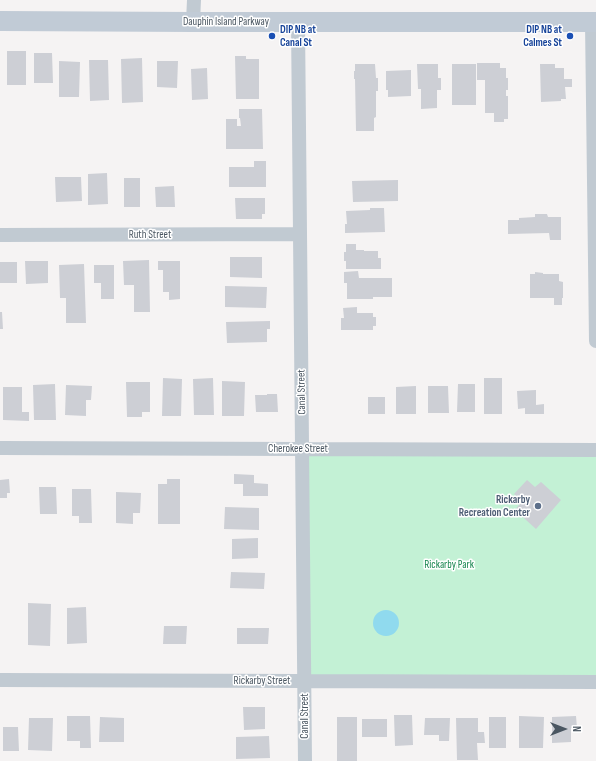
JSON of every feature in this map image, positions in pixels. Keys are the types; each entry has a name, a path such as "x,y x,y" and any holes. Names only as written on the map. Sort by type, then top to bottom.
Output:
{"main road":[{"name":"Dauphin Island Parkway","path":"0,22 594,22"}],"street":[{"path":"193,22 194,0"},
{"name":"Canal Street","path":"298,22 305,761"},
{"path":"594,22 596,341"},
{"name":"Ruth Street","path":"0,235 300,234"},
{"name":"Cherokee Street","path":"0,448 596,450"},
{"name":"Rickarby Street","path":"0,680 596,682"}],"green space":[{"name":"Rickarby Park","path":"302,449 596,450 596,682 305,681"}],"water":[{"path":"386,610 395,614 399,623 395,632 386,636 377,632 373,623 377,614"}],"building":[{"path":"7,51 26,51 26,85 7,85"},
{"path":"34,53 52,53 53,83 34,83"},
{"path":"235,56 246,56 246,59 259,59 259,99 236,99"},
{"path":"142,58 143,102 122,103 121,59"},
{"path":"89,60 108,60 109,100 90,101"},
{"path":"59,61 80,62 79,97 59,97"},
{"path":"157,61 178,61 177,88 157,87"},
{"path":"477,63 500,63 500,68 506,68 506,78 508,78 508,90 506,90 506,96 508,96 508,119 504,119 504,122 494,122 494,113 485,113 485,80 477,80"},
{"path":"355,64 375,64 376,78 378,78 378,91 376,91 376,117 374,118 374,131 356,131 354,79"},
{"path":"417,64 438,64 438,78 441,78 441,90 437,90 437,108 421,109 421,89 418,89"},
{"path":"452,64 476,64 476,105 452,105"},
{"path":"540,64 555,64 555,68 564,68 564,79 572,79 572,87 565,87 566,99 561,99 561,101 541,102"},
{"path":"207,68 208,99 192,100 191,69"},
{"path":"411,70 411,96 388,97 388,90 386,90 386,71"},
{"path":"239,109 262,109 263,149 226,149 226,119 237,119 237,126 241,126"},
{"path":"254,161 266,161 266,187 229,187 229,167 254,167"},
{"path":"107,173 108,204 88,205 88,174"},
{"path":"55,177 81,177 82,201 56,202"},
{"path":"124,178 140,178 140,207 124,207"},
{"path":"398,180 398,201 353,202 352,181"},
{"path":"174,186 175,207 156,207 155,187"},
{"path":"235,198 265,198 265,214 262,214 262,219 236,219"},
{"path":"370,208 384,208 385,232 345,233 345,224 347,224 346,211 370,210"},
{"path":"535,214 547,214 548,217 561,217 561,240 550,240 549,233 508,234 508,220 519,220 519,218 535,217"},
{"path":"346,244 356,244 356,250 378,251 378,258 381,258 381,269 346,269 344,252 346,252"},
{"path":"230,257 262,257 262,278 230,277"},
{"path":"149,260 150,312 134,312 134,285 124,285 123,261"},
{"path":"25,261 48,261 48,283 26,284"},
{"path":"158,261 180,261 180,299 169,300 169,292 163,292 163,270 158,270"},
{"path":"0,262 17,262 17,283 0,283"},
{"path":"84,264 86,323 66,323 66,298 60,298 59,265"},
{"path":"94,265 114,265 114,299 101,299 101,283 94,283"},
{"path":"358,271 359,278 392,278 392,297 347,299 347,283 344,283 344,272"},
{"path":"535,272 543,274 559,274 559,281 563,282 562,305 554,305 554,298 530,298 530,274 535,274"},
{"path":"225,286 267,287 266,308 225,307"},
{"path":"357,307 357,313 373,313 373,317 376,317 376,326 373,326 373,330 341,330 341,318 344,318 343,308"},
{"path":"0,312 2,312 3,329 0,329"},
{"path":"270,321 270,329 267,329 267,342 227,343 226,322"},
{"path":"163,378 182,379 181,416 162,416"},
{"path":"213,378 214,415 194,415 193,379"},
{"path":"484,378 502,378 502,414 484,414"},
{"path":"222,381 245,382 244,416 222,416"},
{"path":"126,382 150,382 150,412 142,412 142,417 127,417"},
{"path":"55,384 56,420 34,420 33,385"},
{"path":"458,384 475,384 475,412 457,412"},
{"path":"66,385 92,386 91,400 86,400 86,416 65,415"},
{"path":"416,386 416,414 396,414 396,387"},
{"path":"428,386 448,386 449,413 428,413"},
{"path":"3,387 22,387 22,412 29,412 29,421 3,420"},
{"path":"536,390 536,405 544,404 544,414 525,414 525,408 518,409 517,391"},
{"path":"277,394 278,412 256,412 255,395"},
{"path":"368,397 385,397 385,414 368,414"},
{"path":"234,474 254,475 254,483 268,484 268,496 243,496 243,484 234,484"},
{"path":"9,479 10,493 7,493 7,498 0,498 0,480"},
{"path":"167,479 180,479 180,524 158,524 158,484 167,484"},
{"name":"Rickarby Recreation Center","path":"527,480 535,487 541,482 561,500 536,529 515,510 522,501 514,494"},
{"path":"39,487 56,487 57,514 40,514"},
{"path":"72,489 91,489 92,523 79,523 79,516 72,516"},
{"path":"116,492 141,493 140,513 133,513 133,524 116,523"},
{"path":"225,507 259,508 259,530 224,529"},
{"path":"258,538 258,558 232,559 232,539"},
{"path":"231,572 265,573 264,589 230,588"},
{"path":"28,603 51,604 50,646 28,645"},
{"path":"86,607 87,643 67,644 67,608"},
{"path":"164,626 187,626 186,644 163,644"},
{"path":"237,628 269,628 268,644 237,644"},
{"path":"243,707 265,707 265,729 244,730"},
{"path":"394,715 412,715 413,745 395,746"},
{"path":"67,716 90,716 91,748 80,748 80,741 67,741"},
{"path":"519,716 544,717 543,748 519,748"},
{"path":"576,716 577,728 571,728 571,742 552,743 552,717"},
{"path":"100,717 124,718 124,742 99,742"},
{"path":"337,717 357,717 357,761 337,761"},
{"path":"489,717 506,717 506,748 489,748"},
{"path":"29,718 53,718 52,751 28,750"},
{"path":"425,718 450,718 449,741 439,741 439,735 424,735"},
{"path":"456,718 478,718 478,732 484,732 485,743 477,743 478,760 457,760"},
{"path":"362,719 387,719 387,737 362,737"},
{"path":"3,727 18,727 19,751 3,751"},
{"path":"269,736 270,758 236,759 236,737"}],"place":[{"name":"DIP NB at Canal St","path":"272,36"},
{"name":"DIP NB at Calmes St","path":"570,36"},
{"name":"Rickarby Recreation Center","path":"538,506"}]}
